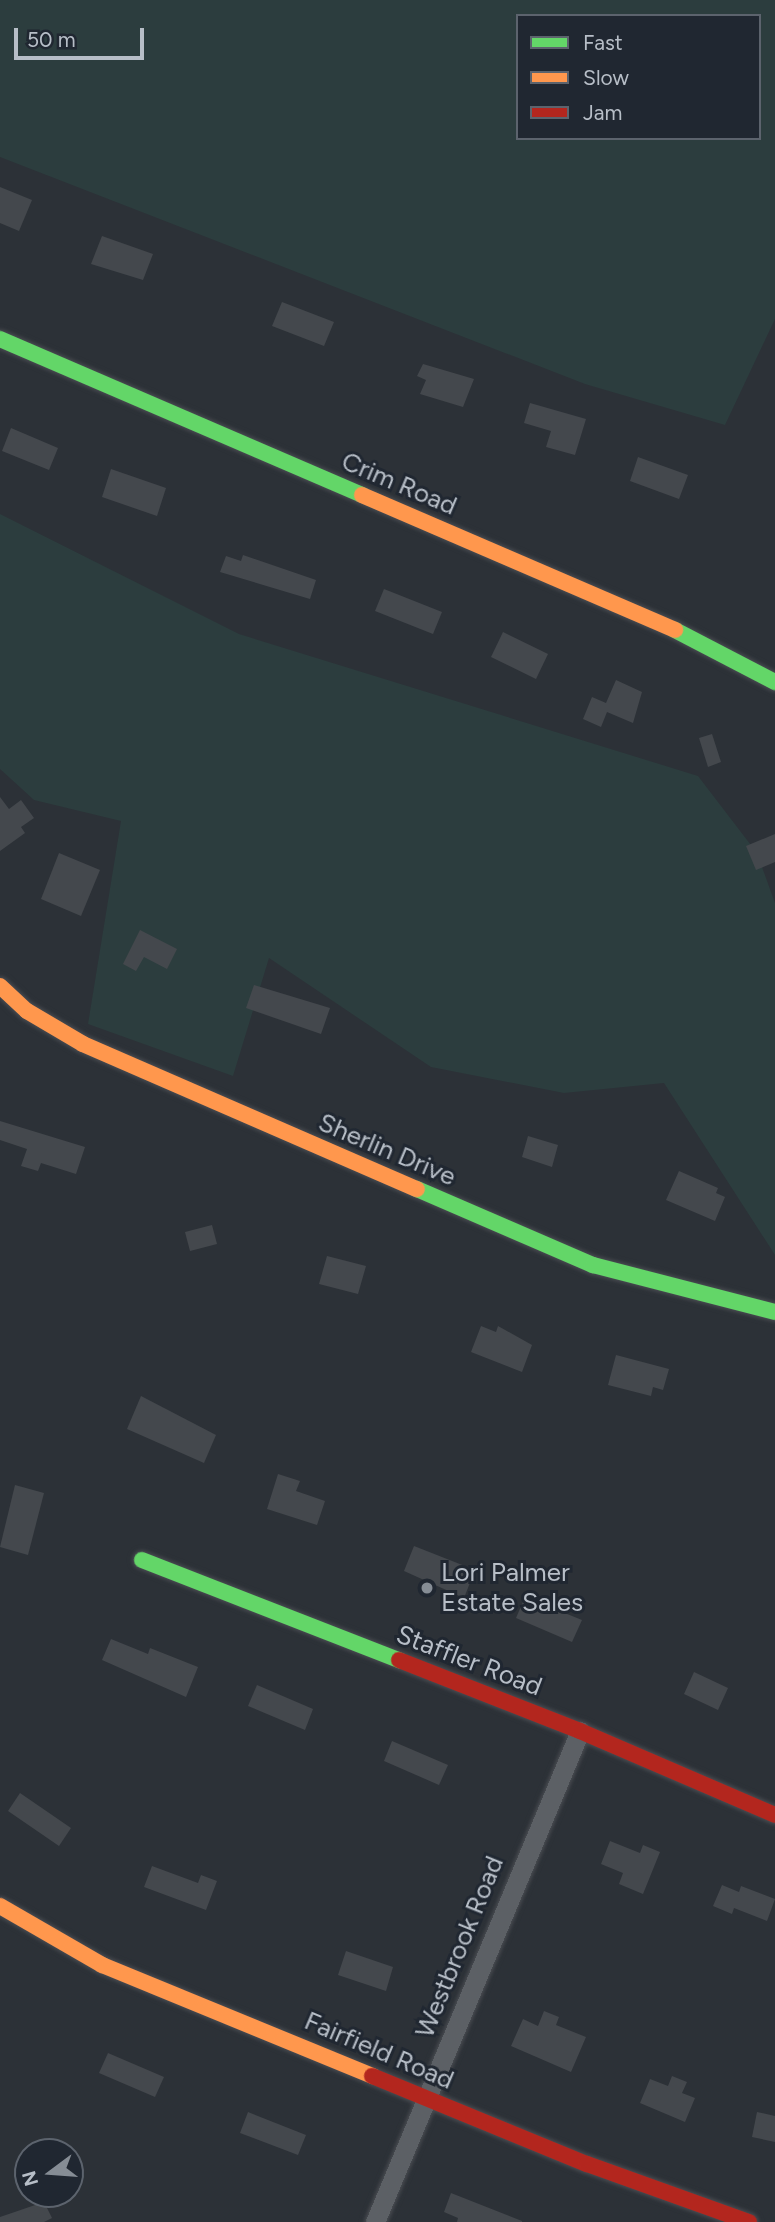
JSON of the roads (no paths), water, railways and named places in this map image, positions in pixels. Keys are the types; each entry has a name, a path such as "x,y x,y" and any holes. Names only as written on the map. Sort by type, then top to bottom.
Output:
{"street":[{"name":"Crim Road","path":"0,339 704,642 775,682"},
{"name":"Sherlin Drive","path":"0,986 26,1011 83,1044 593,1265 775,1312"},
{"name":"Staffler Road","path":"142,1560 580,1731 775,1815"},
{"name":"Westbrook Road","path":"374,2222 428,2098 527,1848 580,1731"},
{"name":"Fairfield Road","path":"0,1906 102,1965 587,2164 750,2222"}],"place":[{"name":"Lori Palmer Estate Sales","path":"427,1588"}]}
